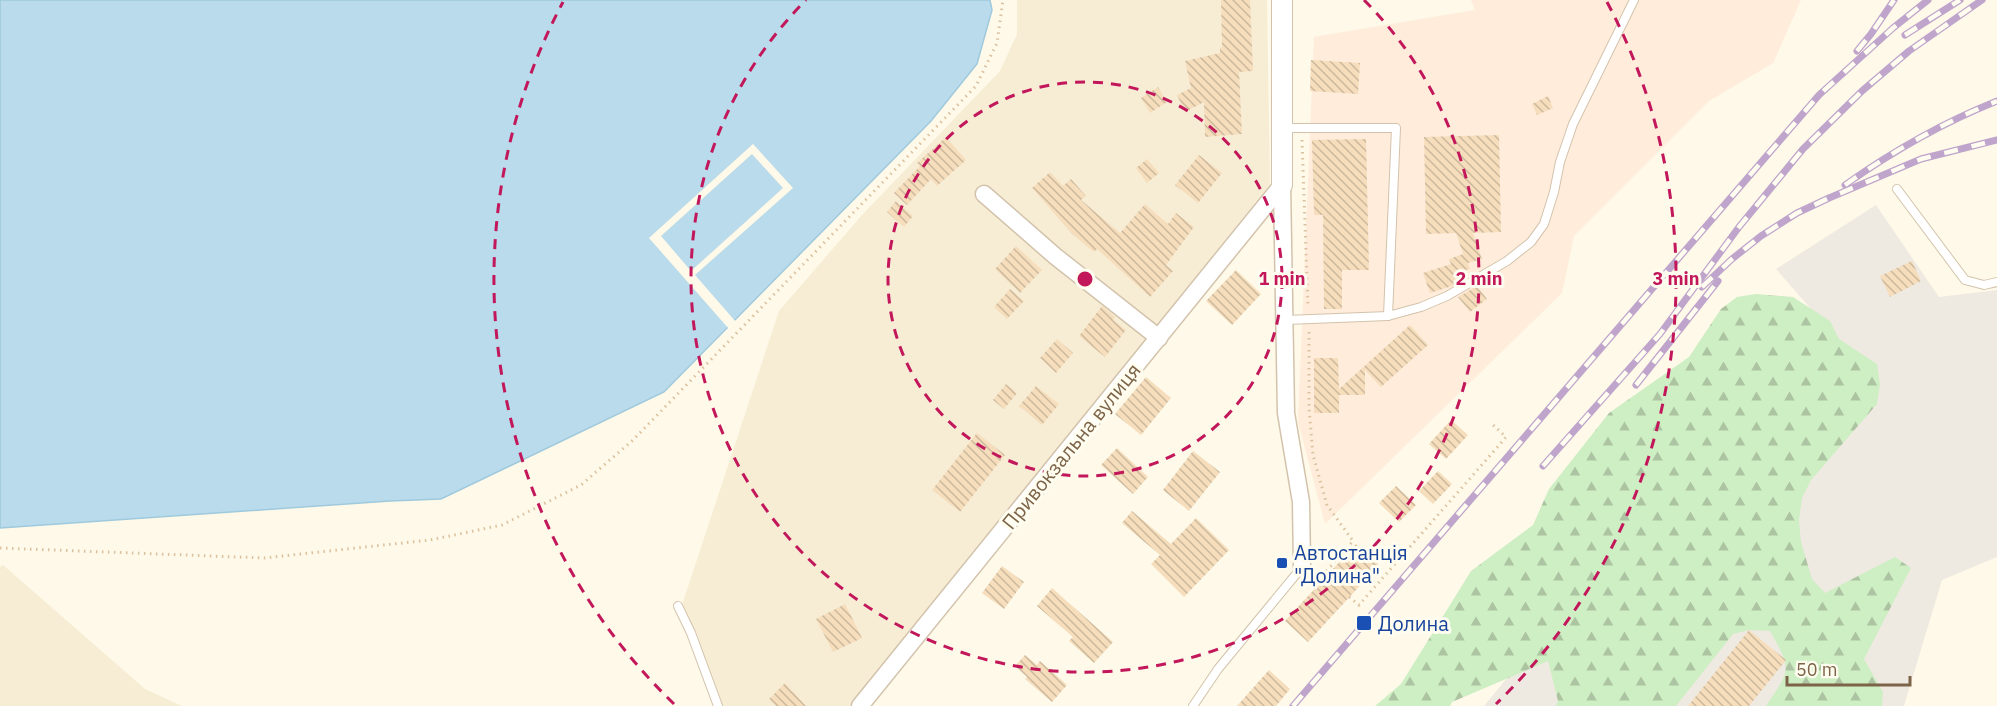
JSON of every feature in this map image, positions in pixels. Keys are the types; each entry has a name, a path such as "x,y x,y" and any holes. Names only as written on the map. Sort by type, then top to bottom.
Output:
{"street":[{"path":"1282,0 1292,128 1282,185 1286,413 1301,502 1302,567"},
{"name":"Привокзальна вулиця","path":"860,706 1282,185"},
{"path":"984,194 1055,256 1159,338"}],"lane":[{"path":"1286,320 1388,316 1421,307 1447,296 1507,261 1531,243 1544,224 1560,162 1573,124 1634,0"},
{"path":"1292,128 1396,128 1388,316"},
{"path":"1897,189 1965,280 1983,285 1997,282"},
{"path":"1193,706 1218,669 1302,567"},
{"path":"678,606 691,633 718,706"}],"path":[{"path":"0,548 264,558 430,540 502,525 581,485 633,440 976,86 997,44 1003,0"},
{"path":"1292,128 1309,319 1309,408 1313,455 1327,505 1353,541 1323,575 1325,577"},
{"path":"1349,597 1359,604 1506,437 1491,423"}],"shaded area":[{"path":"1017,0 1267,0 1270,184 853,706 719,706 682,605 779,311 862,215 1000,71 1017,34"},
{"path":"1471,0 1801,0 1773,63 1709,101 1574,236 1562,293 1325,524 1298,422 1314,37 1475,10"},
{"path":"1876,205 1939,297 1997,290 1997,557 1942,580 1904,706 1484,706 1810,308 1776,269"},
{"path":"3,565 145,689 182,706 0,706 0,567"}],"green space":[{"path":"1756,294 1793,297 1830,321 1839,339 1877,364 1880,384 1877,404 1811,480 1802,498 1799,520 1801,542 1812,579 1825,593 1895,557 1911,568 1864,659 1883,692 1882,706 1766,706 1784,676 1785,662 1770,631 1749,630 1733,634 1676,706 1556,706 1558,701 1548,661 1452,702 1450,706 1375,706 1401,684 1471,571 1533,525 1549,489 1609,413 1689,357 1721,309 1737,297"}],"water":[{"path":"0,0 990,0 992,10 977,64 931,121 664,392 441,499 0,528"}],"pier":[{"path":"753,144 793,188 695,275 736,322 729,329 649,238","holes":["752,154 783,188 691,271 661,236"]}],"building":[{"path":"1221,0 1250,0 1253,71 1239,72 1242,134 1205,137 1204,102 1185,112 1177,95 1191,88 1185,61 1220,53 1222,47"},
{"path":"1311,60 1360,63 1358,94 1310,91"},
{"path":"1158,87 1167,102 1150,113 1141,98"},
{"path":"1548,96 1553,108 1537,115 1532,104"},
{"path":"1499,135 1501,232 1473,233 1482,259 1468,263 1470,269 1465,270 1469,276 1452,286 1430,293 1423,273 1451,264 1449,259 1463,254 1456,233 1426,234 1424,137"},
{"path":"946,137 966,160 937,186 931,179 907,205 894,193 920,166 917,163"},
{"path":"1366,139 1369,270 1342,270 1342,309 1324,309 1323,215 1314,215 1312,140"},
{"path":"1199,155 1222,173 1198,203 1175,185"},
{"path":"1147,159 1159,173 1147,183 1136,168"},
{"path":"1050,172 1063,186 1071,179 1086,196 1081,200 1120,233 1145,204 1168,224 1176,213 1194,227 1166,265 1173,271 1150,297 1097,249 1094,252 1072,234 1032,188"},
{"path":"896,201 913,216 904,227 887,212"},
{"path":"1016,246 1042,270 1020,293 995,269"},
{"path":"1912,261 1921,281 1890,297 1880,276"},
{"path":"1236,270 1261,294 1232,325 1206,301"},
{"path":"1477,286 1487,299 1470,312 1458,297"},
{"path":"1010,289 1024,301 1007,319 994,307"},
{"path":"1102,306 1115,317 1113,320 1126,330 1105,357 1079,336"},
{"path":"1410,325 1428,345 1381,387 1365,370 1365,395 1339,395 1339,413 1314,413 1314,358 1338,358 1339,389"},
{"path":"1057,339 1073,353 1056,373 1040,358"},
{"path":"1146,377 1171,398 1141,435 1115,414"},
{"path":"1006,384 1017,393 1004,409 993,400"},
{"path":"1036,386 1059,404 1042,425 1019,406"},
{"path":"1451,420 1468,435 1446,459 1429,444"},
{"path":"977,433 1005,455 960,512 932,490"},
{"path":"1117,448 1148,477 1133,494 1101,465"},
{"path":"1193,451 1220,472 1189,511 1163,490"},
{"path":"1438,471 1452,484 1433,504 1419,491"},
{"path":"1396,486 1416,505 1399,522 1379,503"},
{"path":"1132,511 1171,544 1196,518 1229,550 1184,597 1151,564 1160,555 1122,523"},
{"path":"1356,544 1379,565 1308,642 1285,621"},
{"path":"1002,566 1024,582 1004,609 982,593"},
{"path":"1052,588 1113,642 1094,663 1069,641 1073,637 1037,606"},
{"path":"845,604 862,638 833,652 816,619"},
{"path":"1749,630 1786,660 1749,706 1688,706"},
{"path":"1025,655 1037,665 1040,661 1067,685 1052,702 1025,679 1027,677 1015,666"},
{"path":"1269,670 1290,689 1276,706 1237,706"},
{"path":"785,683 806,706 776,706 769,699"}],"railway":[{"path":"1857,51 1894,0"},
{"path":"1293,706 1819,95 1893,28 1928,0"},
{"path":"1905,35 1960,0"},
{"path":"1543,466 1660,334 1739,227 1803,149 1862,91 1909,51 1982,0"},
{"path":"1845,185 1918,138 1997,101"},
{"path":"1702,287 1761,236 1797,213 1921,159 1997,140"},
{"path":"1636,385 1718,281"}],"place":[{"name":"Автостанція \"Долина\"","path":"1282,563"},
{"name":"Долина","path":"1364,623"}]}
